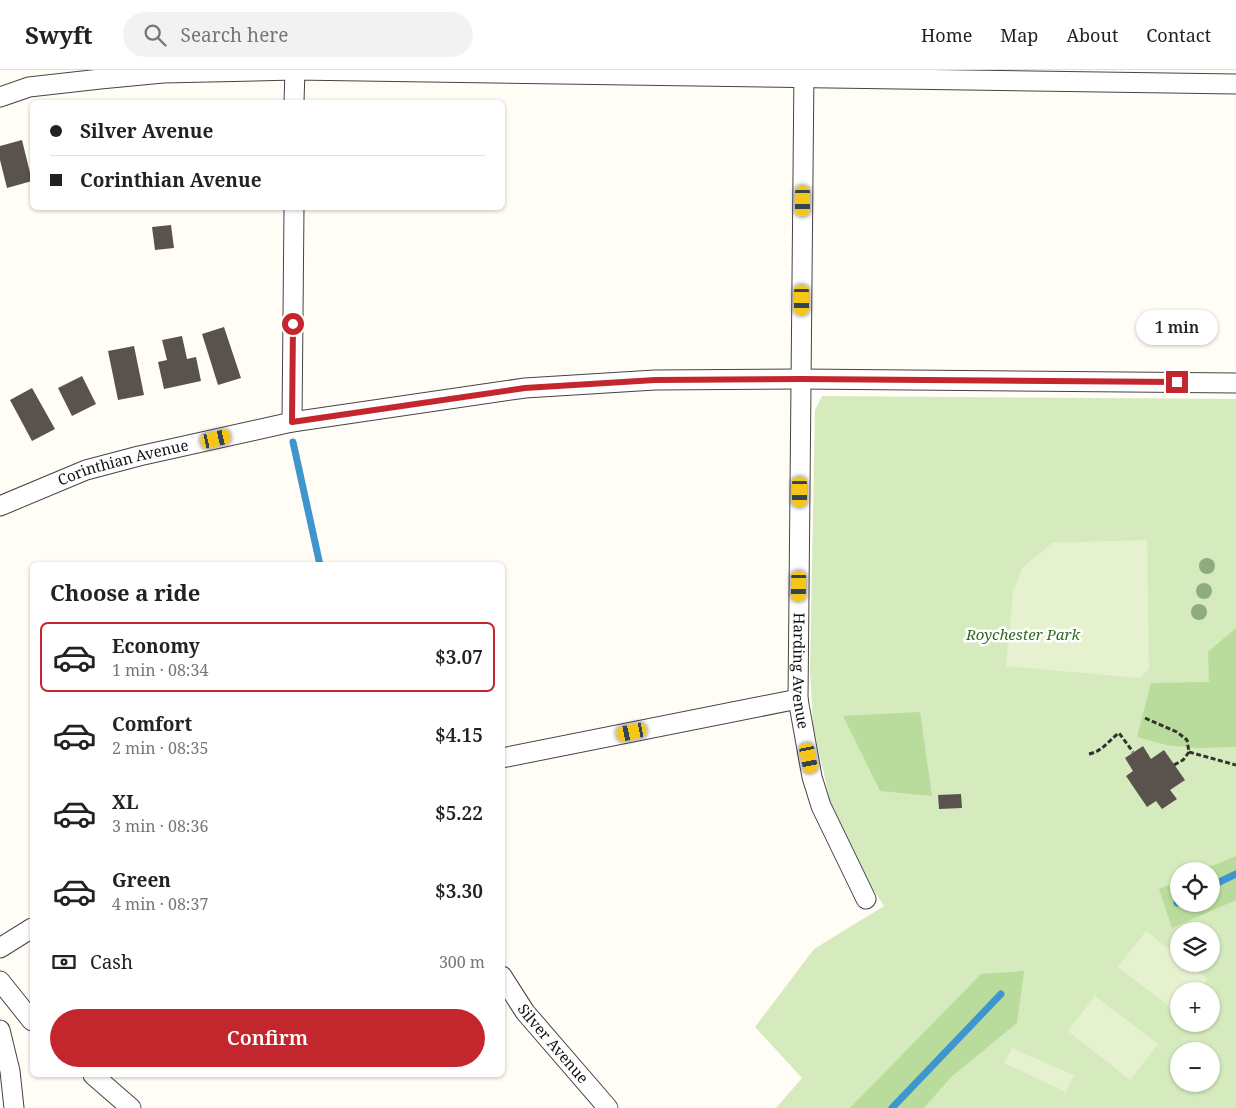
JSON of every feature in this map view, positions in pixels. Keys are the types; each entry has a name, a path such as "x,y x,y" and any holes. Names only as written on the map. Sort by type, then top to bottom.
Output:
{"street":[{"path":"294,100 295,70"},
{"path":"0,97 29,88 164,73 295,70 804,74 1236,84"},
{"name":"Harding Avenue","path":"804,74 798,699 812,778 821,806 866,900"},
{"path":"292,422 294,210"},
{"name":"Corinthian Avenue","path":"0,506 86,470 139,456 292,422 525,388 655,380 801,379 1236,383"},
{"path":"505,757 798,699"},
{"path":"0,948 30,929"},
{"path":"0,981 30,1018"},
{"name":"Silver Avenue","path":"505,981 525,1012 608,1108"},
{"path":"0,1030 10,1070 14,1108"},
{"path":"94,1077 131,1108"}],"path":[{"path":"1145,718 1177,732 1187,740 1190,752"},
{"path":"1089,754 1102,749 1119,733 1133,752"},
{"path":"1190,752 1236,765"},
{"path":"1174,765 1190,752"}],"green space":[{"name":"Roychester Park","path":"822,396 1236,399 1236,1108 776,1108 802,1078 755,1027 814,949 884,906 865,877 830,801 813,725 810,670 815,410"},
{"path":"1147,540 1149,669 1140,678 1006,666 1013,593 1022,568 1052,543"},
{"path":"1236,628 1236,747 1196,748 1166,745 1137,737 1151,683 1209,682 1208,652"},
{"path":"920,712 932,796 880,791 843,716"},
{"path":"1236,856 1236,900 1220,907 1220,863"},
{"path":"1170,885 1170,912 1209,912 1186,922 1170,922 1159,889"},
{"path":"1146,931 1170,950 1170,972 1199,972 1208,979 1206,982 1170,982 1170,1007 1118,967"},
{"path":"1024,971 1017,1023 951,1077 924,1108 850,1108 981,974"},
{"path":"1095,996 1158,1044 1130,1080 1068,1031"},
{"path":"1012,1048 1074,1075 1066,1092 1004,1063"}],"building":[{"path":"22,140 30,173 30,182 7,188 0,160 0,146"},
{"path":"171,225 174,248 155,250 152,227"},
{"path":"224,327 241,378 218,385 202,334"},
{"path":"182,336 187,359 196,357 201,381 164,389 158,362 167,360 162,340"},
{"path":"134,346 144,395 118,400 108,351"},
{"path":"82,376 96,404 72,416 58,388"},
{"path":"32,388 55,429 32,441 10,400"},
{"path":"1143,746 1151,759 1164,750 1185,780 1170,790 1177,799 1162,809 1156,801 1147,807 1126,776 1133,771 1125,758"},
{"path":"961,794 962,808 939,809 938,795"}],"waterway":[{"path":"293,442 319,562"},
{"path":"1220,882 1236,874"},
{"path":"892,1108 1001,994"}],"route":[{"path":"293,324 292,422 525,388 655,380 801,379 1177,382"}]}
